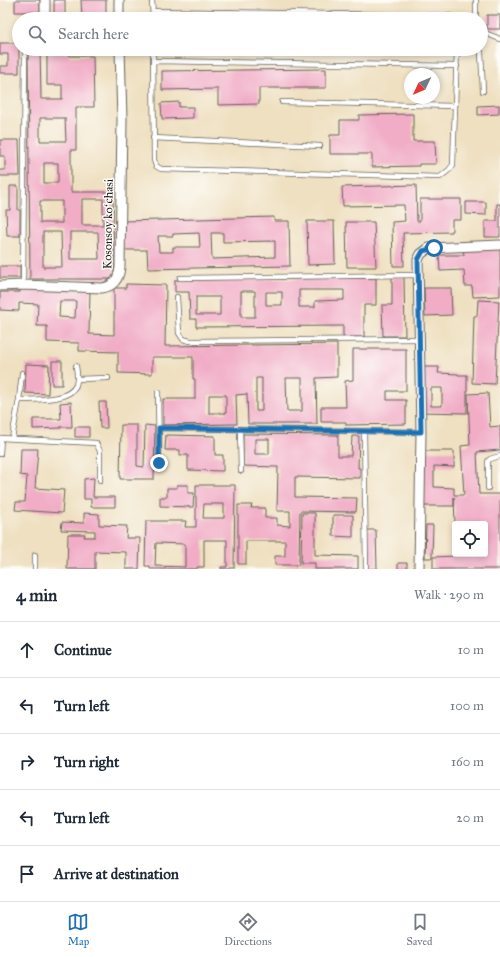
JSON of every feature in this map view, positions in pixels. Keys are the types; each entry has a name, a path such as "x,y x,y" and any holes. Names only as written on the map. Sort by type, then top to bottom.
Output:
{"street":[{"path":"45,0 45,12"},
{"path":"119,0 119,12"},
{"name":"Kosonsoy koʻchasi","path":"0,286 23,285 102,288 113,285 119,275 122,119 120,56"},
{"path":"419,569 421,432 418,275 419,257 423,251 429,248 500,245"}],"lane":[{"path":"152,0 153,11 212,12"},
{"path":"476,0 476,12"},
{"path":"488,34 500,38"},
{"path":"23,285 25,56"},
{"path":"153,56 154,160 156,166 162,170 440,177 453,165 457,56"},
{"path":"481,56 483,91"},
{"path":"153,61 457,66"},
{"path":"282,102 455,106"},
{"path":"154,138 320,146"},
{"path":"180,278 418,275"},
{"path":"177,297 179,333 183,339 190,341 419,339"},
{"path":"19,400 56,398 67,394 73,389 77,379 76,366"},
{"path":"12,438 22,374"},
{"path":"77,379 108,378"},
{"path":"158,392 159,463"},
{"path":"159,428 421,432"},
{"path":"240,429 241,472"},
{"path":"364,431 366,569"},
{"path":"0,454 0,438 96,443 100,451 100,480"},
{"path":"488,488 488,462 490,459 500,456"},
{"path":"35,555 35,569"}],"building":[{"path":"15,0 40,0 40,12 15,12"},
{"path":"54,0 65,0 65,12 54,12"},
{"path":"81,0 106,0 106,12 82,12"},
{"path":"488,15 500,15 500,29 488,29"},
{"path":"0,43 12,43 12,56 19,56 19,73 0,73 0,66 8,66 8,54 0,54"},
{"path":"28,56 40,56 41,99 62,99 62,85 47,85 47,56 93,56 94,107 76,107 76,150 71,150 71,192 113,192 114,279 30,279","holes":["40,118 65,118 66,141 40,141","44,163 58,163 58,183 44,183","82,199 103,199 103,225 82,225","40,201 62,201 62,223 40,223","43,232 61,232 62,267 43,267","70,232 98,232 99,259 70,259"]},
{"path":"326,69 326,88 259,88 259,104 218,105 218,89 162,90 162,71"},
{"path":"179,102 179,107 193,107 193,118 162,119 161,103"},
{"path":"499,105 499,114 478,115 478,106"},
{"path":"413,114 413,141 435,141 436,164 419,164 419,166 372,167 372,154 330,154 330,135 340,135 340,120 359,120 359,115"},
{"path":"0,140 19,140 20,176 0,176 0,170 5,170 5,156 0,156"},
{"path":"416,185 417,221 420,221 420,199 461,199 461,220 452,220 452,232 403,233 404,266 393,266 392,222 405,221 404,205 343,206 342,187"},
{"path":"10,186 18,186 20,236 7,236 6,210 10,210"},
{"path":"466,202 486,202 486,215 466,214"},
{"path":"497,204 500,204 500,237 485,237 485,221 497,221"},
{"path":"274,217 274,221 289,221 290,266 148,269 147,250 123,250 123,221","holes":["199,233 200,247 173,247 173,252 159,252 158,236","211,233 223,233 223,242 275,241 275,257 212,259"]},
{"path":"307,221 334,221 335,264 308,265"},
{"path":"346,222 374,222 376,267 347,267"},
{"path":"500,248 500,296 473,297 472,286 465,286 464,270 440,271 439,255 464,255 463,249"},
{"path":"0,266 20,266 20,278 0,278"},
{"path":"392,277 404,277 405,336 383,336 382,305 392,305"},
{"path":"376,278 376,305 364,305 364,337 343,337 343,326 196,327 196,319 190,319 189,292 175,292 175,280","holes":["299,290 344,290 344,300 315,301 315,307 299,307","241,291 255,291 255,317 241,317","266,292 282,292 282,305 266,305","196,297 220,297 220,315 196,315"]},
{"path":"126,284 166,285 165,346 337,344 337,377 316,378 317,424 248,424 247,394 236,395 237,424 163,425 163,399 195,399 193,357 152,357 152,374 118,373 118,352 79,351 79,343 47,342 47,326 37,326 38,304 19,303 19,311 0,310 0,292 20,292 20,289 90,290 89,334 114,335 114,288 126,288","holes":["60,301 76,301 75,318 59,317","256,378 262,378 262,411 256,411","286,378 302,378 302,411 287,411","209,395 226,395 226,413 209,413"]},
{"path":"424,288 451,288 452,315 425,316"},
{"path":"478,300 499,301 495,384 472,383 474,316 477,316"},
{"path":"353,349 406,349 406,391 387,391 387,400 406,400 406,424 346,425 346,422 321,422 321,407 346,407 345,381 353,380"},
{"path":"52,361 62,361 62,385 52,385"},
{"path":"26,364 49,365 48,394 25,393"},
{"path":"422,367 439,367 438,373 467,375 467,413 421,412","holes":["431,388 442,388 442,406 431,406"]},
{"path":"488,393 490,427 500,426 500,450 477,452 479,494 500,494 500,569 433,569 433,557 488,557 488,521 455,521 454,497 454,506 421,506 422,451 454,451 454,467 434,466 434,487 454,488 454,495 464,495 461,446 470,445 468,394"},
{"path":"71,402 72,427 33,429 33,419 61,419 60,403"},
{"path":"99,402 106,402 107,428 100,428"},
{"path":"121,425 137,425 137,466 144,467 145,425 155,426 154,479 120,479"},
{"path":"75,427 89,427 89,437 75,437"},
{"path":"243,434 338,435 338,456 351,456 352,436 359,436 358,468 360,468 360,478 295,477 295,497 357,498 356,512 300,511 299,565 275,565 275,556 285,556 285,541 246,541 246,564 238,564 238,505 252,505 251,508 265,508 265,518 277,518 277,525 290,526 290,511 277,511 278,467 243,466","holes":["255,439 269,439 269,454 255,454"]},
{"path":"166,435 215,436 215,455 223,455 223,471 188,470 188,455 180,455 180,450 165,450"},
{"path":"21,449 38,449 35,488 64,490 62,513 15,510 16,502 25,502 27,476 20,475"},
{"path":"94,478 93,497 115,497 115,507 91,507 91,499 84,499 84,479"},
{"path":"177,485 188,485 188,493 194,493 193,507 160,506 160,497 167,497 167,488 177,488"},
{"path":"196,485 235,485 234,568 221,569 221,567 227,567 227,540 204,540 204,567 197,567 197,569 150,569 150,566 145,566 146,521 186,521 185,527 196,527","holes":["204,504 224,504 224,518 203,518","156,543 185,544 185,567 155,566"]},
{"path":"84,513 99,514 99,525 127,526 126,538 140,538 139,569 126,569 126,552 95,551 95,569 67,569 68,534 85,534 84,537 95,537 95,531 61,530 62,522 84,523"},
{"path":"302,513 315,513 315,555 358,556 358,569 315,569 315,563 301,563"},
{"path":"333,515 353,515 353,537 333,536"},
{"path":"426,525 433,525 432,558 425,558"},
{"path":"367,530 376,530 377,569 368,569"},
{"path":"398,563 407,563 407,569 398,569"}],"route":[{"path":"159,463 159,428 421,432 418,260 423,251 429,248 434,248"}]}
